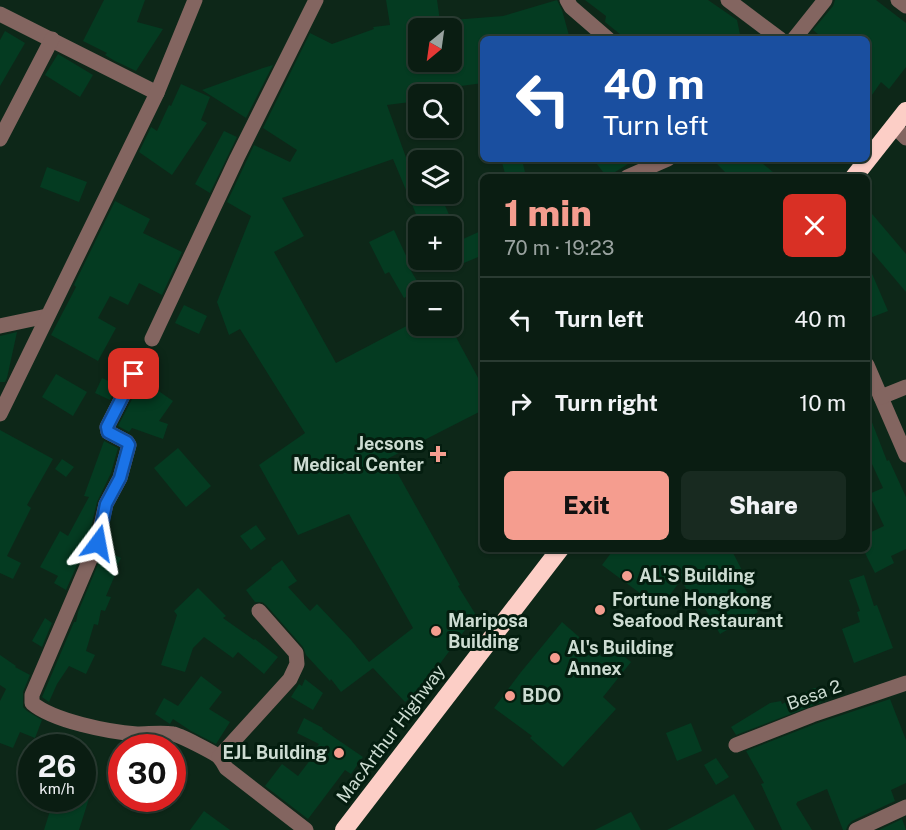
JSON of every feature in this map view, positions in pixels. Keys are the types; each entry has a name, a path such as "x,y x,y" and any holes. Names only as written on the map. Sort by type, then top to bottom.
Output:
{"highway":[{"path":"870,161 900,132 906,111"},
{"path":"857,174 869,162"},
{"name":"MacArthur Highway","path":"344,830 558,552"}],"street":[{"path":"0,414 157,93 195,0"},
{"path":"152,339 237,158 316,0"},
{"path":"567,0 571,7 605,36"},
{"path":"728,0 776,36"},
{"path":"796,36 825,0"},
{"path":"898,0 906,6"},
{"path":"0,14 157,93"},
{"path":"0,139 52,39"},
{"path":"634,174 661,162"},
{"path":"0,326 47,316"},
{"path":"870,371 906,455"},
{"path":"134,374 107,427 108,432 129,445 120,478 106,504 98,543 32,695 32,703 38,709 109,731 176,734 219,757 226,768 306,830"},
{"path":"881,397 906,387"},
{"path":"219,757 290,679 297,664 296,653 259,611"},
{"name":"Besa 2","path":"736,745 906,683"},
{"path":"856,830 906,808"}],"building":[{"path":"104,0 145,0 137,22 163,29 136,71 83,41"},
{"path":"386,0 437,0 440,18 408,18 408,72 462,72 462,19 503,16 557,0 569,36 480,36 480,83 462,86 462,84 408,84 408,102 387,105 408,163 408,195 393,159 282,198 304,236 274,252 336,363 408,325 408,336 455,336 480,381 480,412 389,458 476,615 425,684 405,702 373,668 341,692 306,655 303,647 266,605 262,602 255,602 246,590 282,560 297,581 288,587 310,611 317,604 369,662 413,628 349,514 298,535 259,465 305,433 240,329 229,335 217,302 251,216 227,202 254,145 290,162 297,150 263,128 310,33 332,44 374,29 373,27 390,25"},
{"path":"585,0 708,0 737,20 740,36 622,36 605,22 606,16"},
{"path":"835,0 876,0 906,23 906,67 889,89 881,82 870,98 870,36 820,36 813,30 833,6"},
{"path":"5,31 25,43 0,86 0,40"},
{"path":"58,54 93,75 80,97 45,75"},
{"path":"273,65 246,118 202,90 263,68"},
{"path":"181,84 210,97 201,120 207,123 172,175 139,152 151,127 157,131"},
{"path":"224,131 237,137 210,193 195,184"},
{"path":"502,162 523,162 525,174 505,174"},
{"path":"595,162 631,162 612,174 605,174"},
{"path":"715,162 761,162 775,174 727,174"},
{"path":"47,167 87,182 79,202 40,187"},
{"path":"115,201 150,219 143,233 182,252 162,295 139,283 128,305 110,296 98,318 116,328 98,361 51,335 76,287 74,285"},
{"path":"412,204 444,204 450,216 417,216"},
{"path":"870,212 906,254 906,292 870,250"},
{"path":"394,230 408,260 408,270 410,270 418,282 408,282 408,296 404,298 389,272 385,274 369,242"},
{"path":"480,231 480,256 462,264 462,239"},
{"path":"870,269 888,311 870,318"},
{"path":"184,305 207,316 199,334 175,323"},
{"path":"17,332 7,378 5,382 0,382 0,336"},
{"path":"56,374 87,392 73,416 42,397"},
{"path":"102,378 117,385 110,400 95,393"},
{"path":"141,382 147,383 173,401 159,421 168,424 163,439 132,428 129,432 118,426"},
{"path":"870,417 887,461 889,460 906,497 906,549 891,556 894,563 875,573 864,552 870,552 870,533 884,526 870,496 870,494 883,488 870,460"},
{"path":"0,430 53,459 27,505 31,508 7,556 21,563 13,579 0,573"},
{"path":"104,441 118,448 111,473 97,502 88,540 66,590 54,583 58,576 40,567 60,531 68,536 89,497 84,496"},
{"path":"178,448 211,486 186,507 154,468"},
{"path":"62,459 74,467 66,477 55,469"},
{"path":"256,525 266,539 251,550 240,536"},
{"path":"104,550 121,558 106,596 111,597 105,611 101,610 98,625 94,624 86,651 95,655 86,674 69,666 49,702 42,697 74,622 76,622"},
{"path":"612,552 733,552 748,582 743,585 758,612 720,634 704,607 699,610 681,580 660,608 602,565"},
{"path":"864,575 874,606 877,605 893,648 854,663 842,629 860,622 857,612 860,611 849,580"},
{"path":"198,588 226,616 223,618 278,657 264,674 238,652 233,658 204,637 193,648 185,672 161,665 177,615 174,611"},
{"path":"45,618 52,623 42,647 32,641"},
{"path":"562,622 602,657 611,646 631,662 603,697 616,709 563,767 530,738 532,736 494,708"},
{"path":"0,655 30,675 23,692 23,707 42,720 37,734 20,732 13,748 0,743 0,701 6,689 0,685"},
{"path":"201,676 222,692 209,709 230,722 216,744 173,719 170,724 155,714 164,698 178,706"},
{"path":"305,679 323,693 313,710 291,697 299,684 302,686"},
{"path":"814,688 826,688 827,700 736,735 731,727 770,703 781,701 782,704"},
{"path":"890,699 906,740 906,783 891,790 895,801 852,821 846,830 843,830 827,789 796,804 812,830 782,830 761,784 764,783 746,751 815,724"},
{"path":"304,718 323,728 363,757 351,774 345,770 308,819 265,786 282,764 298,776 317,751 315,749 319,744 297,733"},
{"path":"691,723 702,751 677,761 666,733"},
{"path":"716,758 729,777 716,785 704,765"},
{"path":"734,794 755,830 667,830 694,816"},
{"path":"204,811 230,830 190,830"},
{"path":"50,812 85,812 79,830 44,830"},
{"path":"631,812 641,830 595,830"},
{"path":"902,819 906,830 879,830"}],"place":[{"name":"Jecsons Medical Center","path":"438,454"},
{"name":"AL'S Building","path":"627,576"},
{"name":"Fortune Hongkong Seafood Restaurant","path":"600,610"},
{"name":"Mariposa Building","path":"436,631"},
{"name":"Al's Building Annex","path":"555,658"},
{"name":"BDO","path":"510,696"},
{"name":"EJL Building","path":"339,753"}],"route":[{"path":"98,543 106,504 120,478 129,445 108,432 107,427 134,374"}]}
